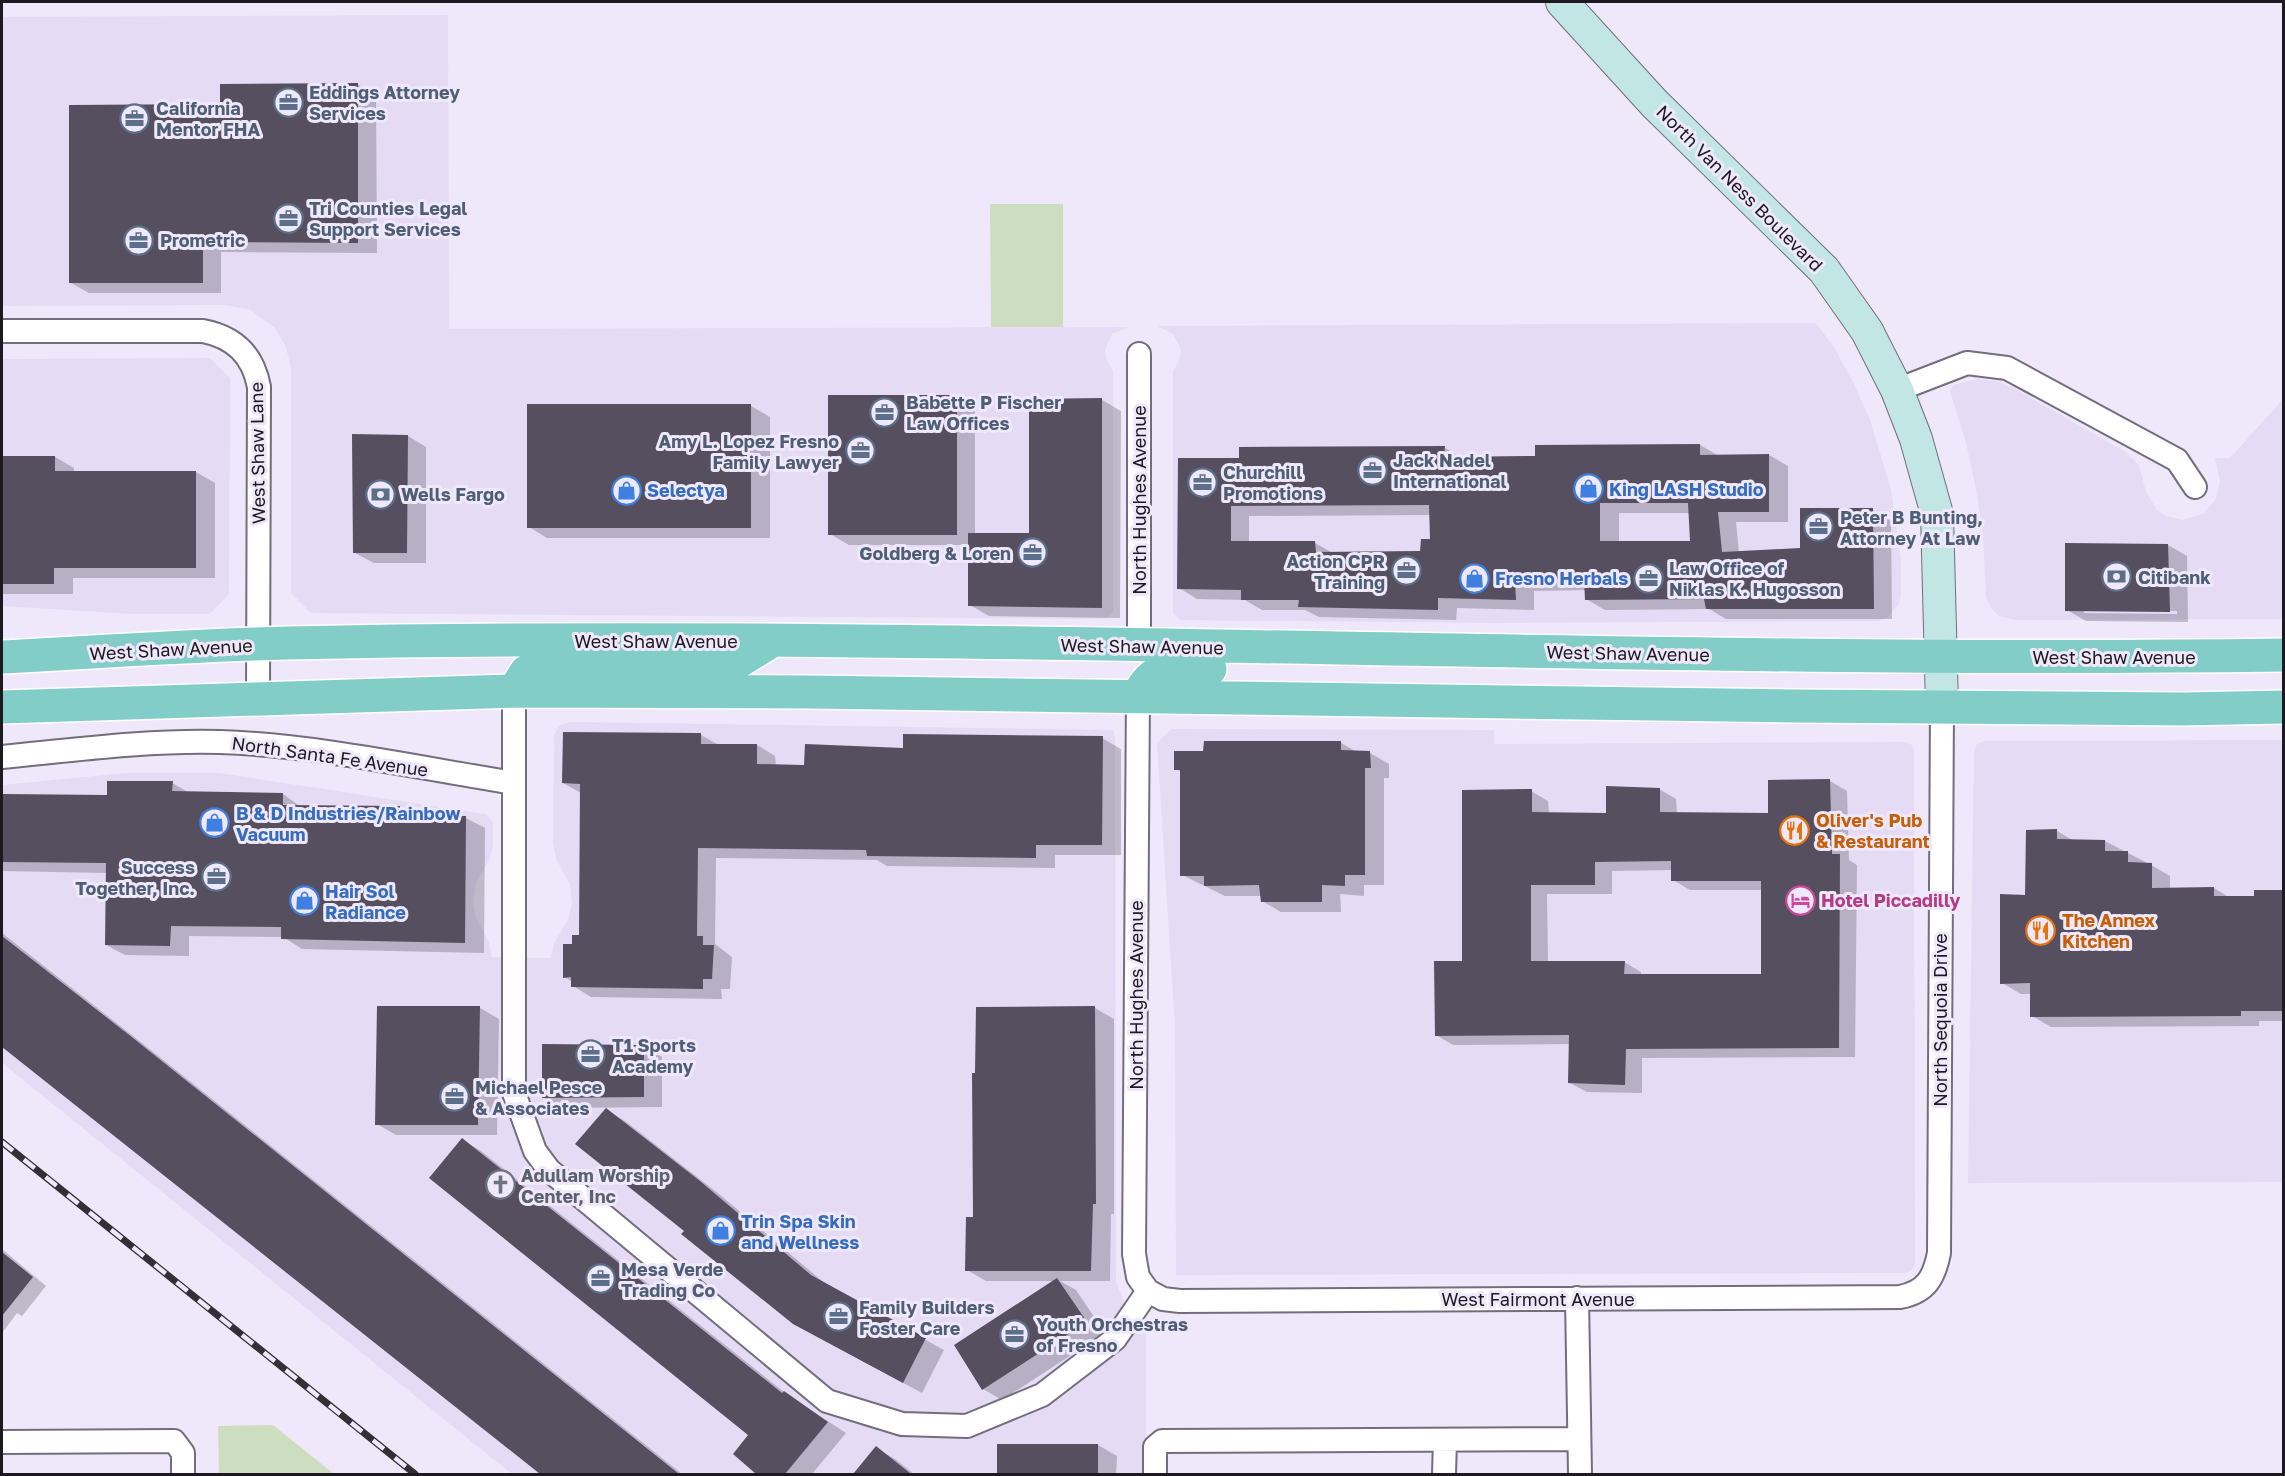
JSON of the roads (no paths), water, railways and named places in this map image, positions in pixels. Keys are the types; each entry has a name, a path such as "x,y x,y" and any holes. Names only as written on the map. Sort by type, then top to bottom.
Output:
{"main road":[{"name":"West Shaw Avenue","path":"2,657 257,644 772,641 1477,649 1942,681 2183,709 2283,707"},
{"path":"514,692 526,672 534,667 547,664 733,665 772,641"},
{"path":"810,692 926,672 1114,673 1132,667 1140,646"},
{"path":"1138,696 1146,680 1165,669 1353,670 1477,649"},
{"name":"West Shaw Avenue","path":"2,707 258,697 514,692 810,692 1396,701 1942,681 2283,655"}],"street":[{"name":"North Van Ness Boulevard","path":"1562,2 1654,103 1824,270 1867,331 1897,390 1928,476 1937,514 1942,681"},
{"name":"West Shaw Lane","path":"2,331 203,331 229,339 250,360 259,387 258,697"},
{"name":"North Hughes Avenue","path":"1139,354 1140,646"},
{"path":"1897,390 1967,363 2007,368 2177,460 2195,488"},
{"name":"North Sequoia Drive","path":"1927,1285 1936,1271 1939,1253 1942,681"},
{"path":"514,692 514,1092 535,1151 549,1170 827,1401 902,1424 967,1426 1042,1395 1115,1339 1148,1291"},
{"name":"North Hughes Avenue","path":"1138,696 1134,1254 1138,1277 1148,1291"},
{"name":"North Santa Fe Avenue","path":"2,757 170,742 219,742 270,745 514,783"},
{"name":"West Fairmont Avenue","path":"1148,1291 1163,1299 1180,1301 1900,1297 1914,1294 1927,1285"},
{"path":"1577,1298 1580,1474"},
{"path":"1155,1474 1155,1447 1162,1441 1579,1438"},
{"path":"1444,1440 1444,1474"},
{"path":"2,1442 174,1441 183,1453 183,1474"}],"railway":[{"path":"2,1142 415,1474"}],"place":[{"name":"Eddings Attorney Services","path":"288,102"},
{"name":"California Mentor FHA","path":"135,118"},
{"name":"Tri Counties Legal Support Services","path":"288,218"},
{"name":"Prometric","path":"139,240"},
{"name":"Babette P Fischer Law Offices","path":"885,412"},
{"name":"Amy L. Lopez Fresno Family Lawyer","path":"860,451"},
{"name":"Jack Nadel International","path":"1372,470"},
{"name":"Churchill Promotions","path":"1202,482"},
{"name":"King LASH Studio","path":"1588,489"},
{"name":"Selectya","path":"626,490"},
{"name":"Wells Fargo","path":"380,494"},
{"name":"Peter B Bunting, Attorney At Law","path":"1819,527"},
{"name":"Goldberg & Loren","path":"1032,553"},
{"name":"Action CPR Training","path":"1406,571"},
{"name":"Citibank","path":"2117,577"},
{"name":"Fresno Herbals","path":"1474,578"},
{"name":"Law Office of Niklas K. Hugosson","path":"1648,578"},
{"name":"B & D Industries/Rainbow Vacuum","path":"215,823"},
{"name":"Oliver's Pub & Restaurant","path":"1795,830"},
{"name":"Success Together, Inc.","path":"216,877"},
{"name":"Hotel Piccadilly","path":"1800,900"},
{"name":"Hair Sol Radiance","path":"304,901"},
{"name":"The Annex Kitchen","path":"2041,930"},
{"name":"T1 Sports Academy","path":"591,1055"},
{"name":"Michael Pesce & Associates","path":"454,1097"},
{"name":"Adullam Worship Center, Inc","path":"500,1185"},
{"name":"Trin Spa Skin and Wellness","path":"720,1231"},
{"name":"Mesa Verde Trading Co","path":"600,1279"},
{"name":"Family Builders Foster Care","path":"838,1317"},
{"name":"Youth Orchestras of Fresno","path":"1015,1334"}]}
